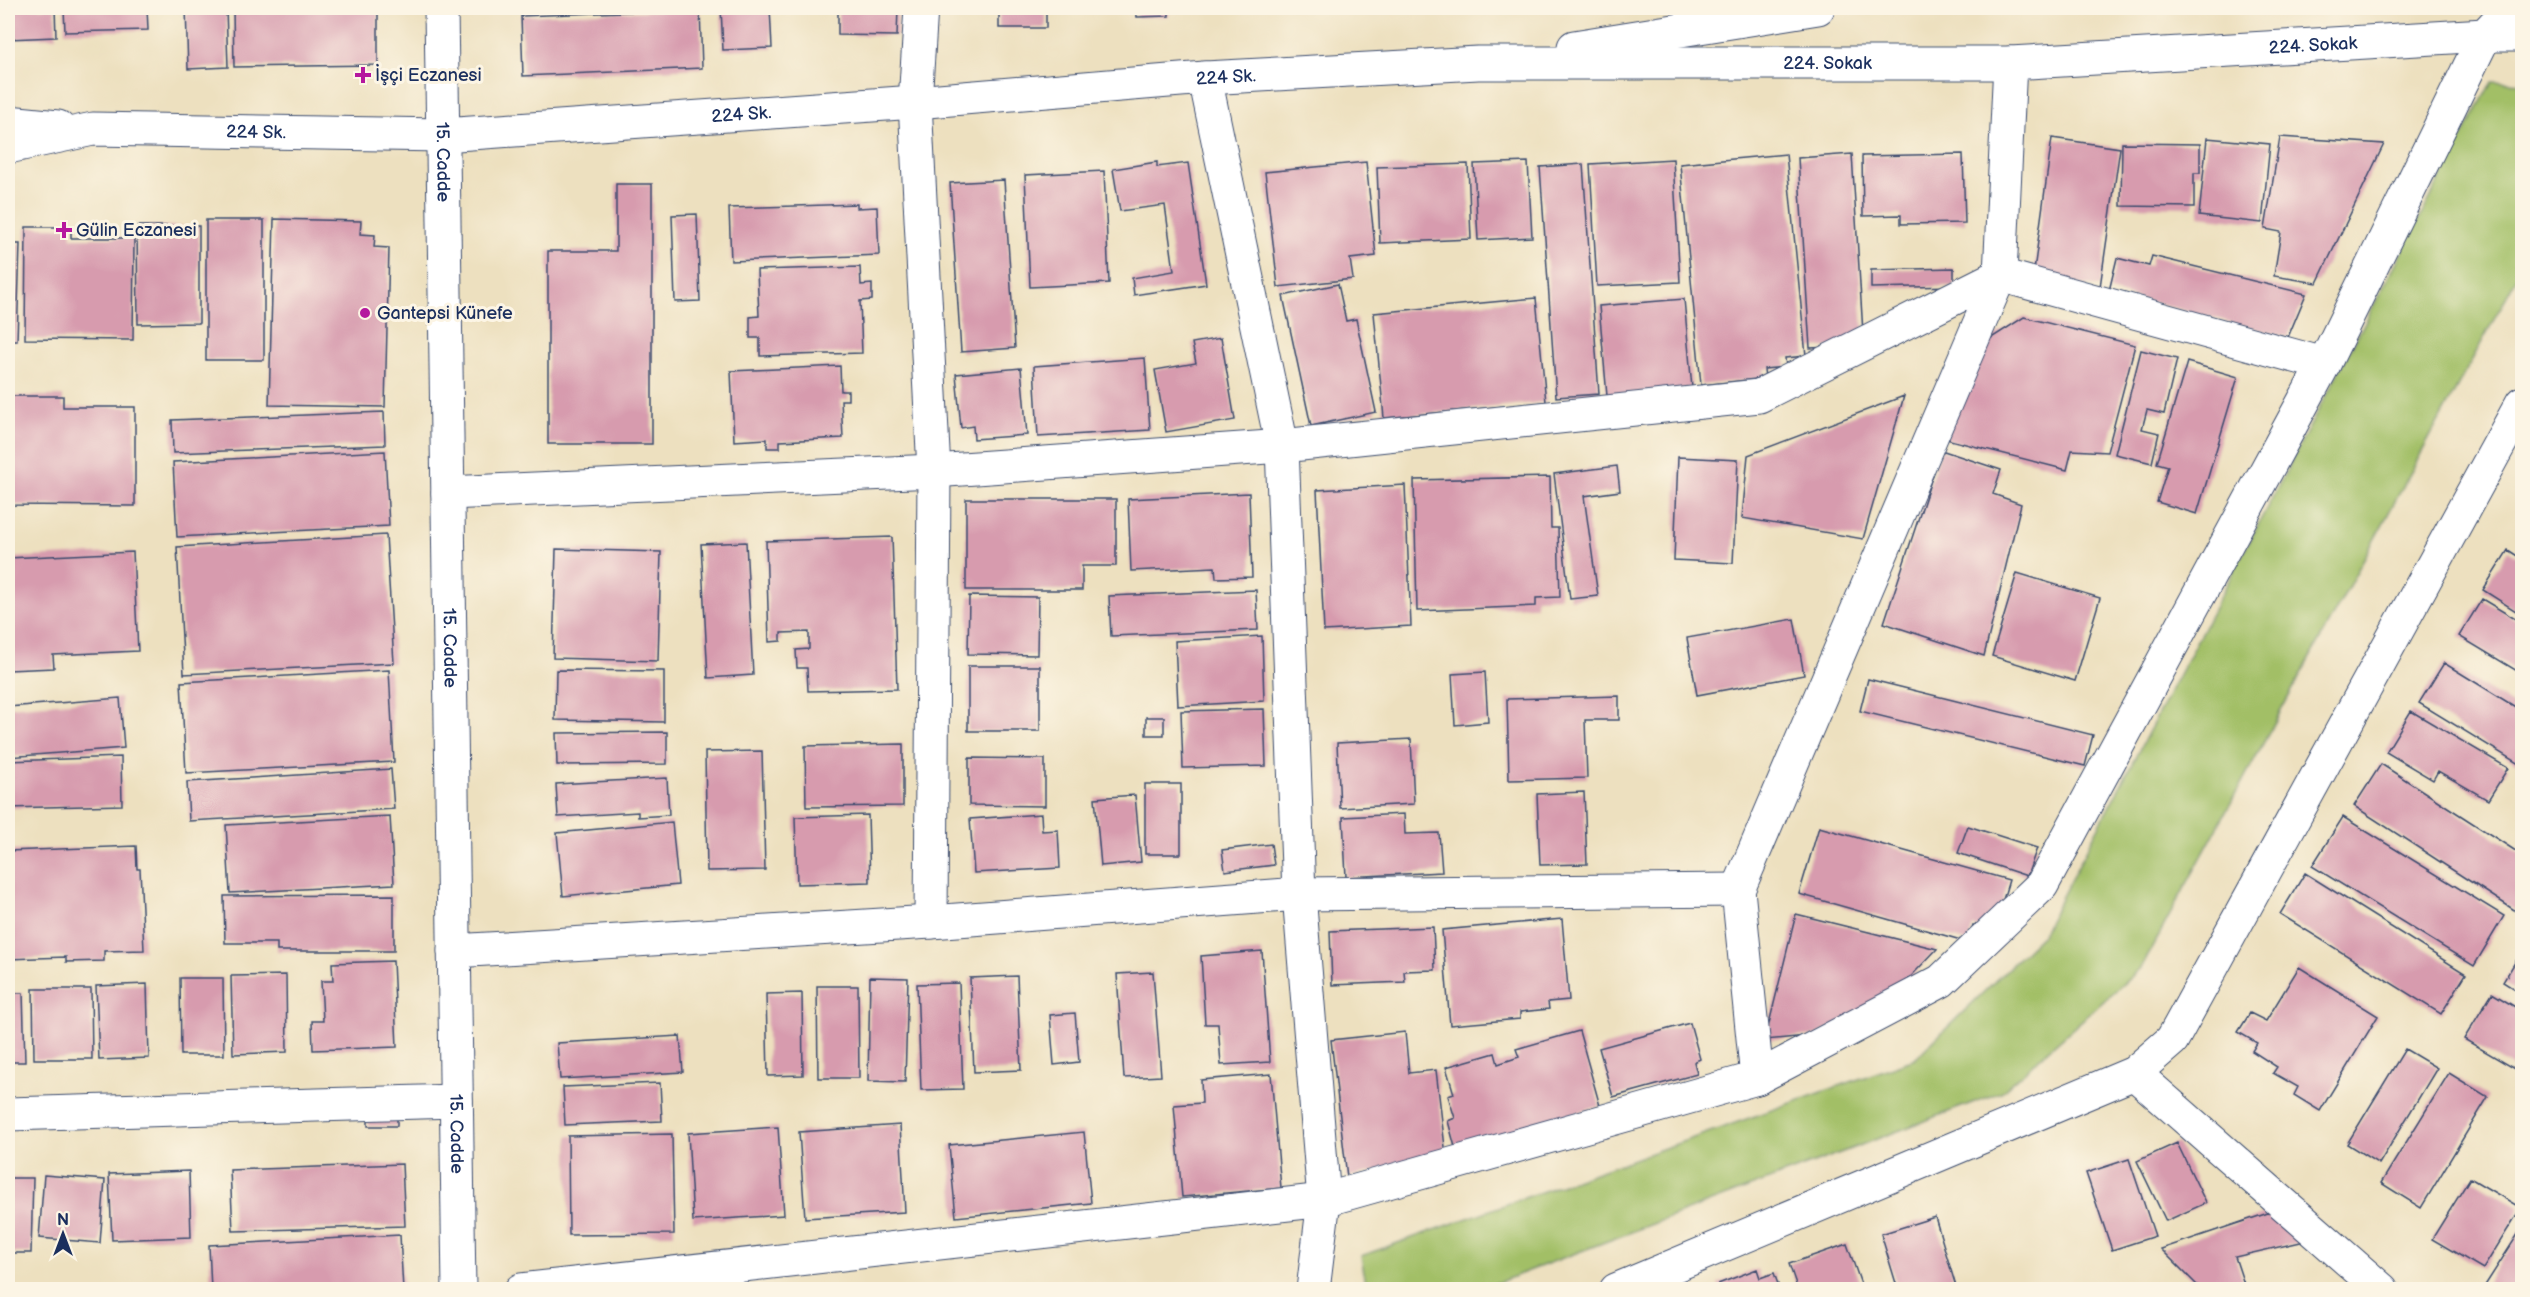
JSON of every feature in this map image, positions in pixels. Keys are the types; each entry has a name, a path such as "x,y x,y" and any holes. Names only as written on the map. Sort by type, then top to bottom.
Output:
{"street":[{"name":"15. Cadde","path":"441,8 459,1290"},
{"path":"921,8 915,102 934,471 931,922"},
{"path":"1478,63 1818,8"},
{"path":"521,1290 1324,1200 1757,1078 1941,981 2042,885 2324,364 2485,35 2510,8"},
{"name":"224. Sokak","path":"1478,63 2010,63 2485,35 2523,35"},
{"name":"224 Sk.","path":"8,147 93,129 443,135 915,102 1205,78 1478,63"},
{"path":"1757,1078 1738,890 2000,275 2010,63"},
{"path":"1205,78 1282,446 1299,894 1324,1200 1313,1290"},
{"path":"8,122 93,129"},
{"path":"448,493 934,471 1282,446 1759,396 2000,275 2324,364"},
{"path":"1616,1290 2134,1072 2172,1040 2523,403"},
{"path":"454,951 931,922 1299,894 1738,890"},
{"path":"2134,1072 2382,1290"},
{"path":"8,1114 456,1101"}],"green space":[{"path":"2492,81 2522,83 2522,268 2141,968 2001,1092 1481,1289 1367,1289 1361,1256 1915,1059 2041,936"}],"building":[{"path":"8,8 55,8 56,37 8,39"},
{"path":"64,8 147,8 148,30 65,32"},
{"path":"186,8 226,8 228,67 188,69"},
{"path":"233,8 378,8 378,65 234,67"},
{"path":"721,8 770,8 772,48 723,50"},
{"path":"838,8 898,8 897,36 838,35"},
{"path":"999,8 1046,8 1046,28 999,28"},
{"path":"1136,8 1169,8 1169,16 1137,17"},
{"path":"700,9 702,68 523,76 521,16"},
{"path":"2280,137 2384,144 2317,283 2274,276 2281,232 2265,229"},
{"path":"2052,138 2120,148 2100,287 2033,278"},
{"path":"2207,138 2270,144 2262,223 2199,216"},
{"path":"2122,143 2200,144 2200,173 2194,173 2194,207 2121,206"},
{"path":"1786,154 1806,356 1785,358 1786,367 1764,369 1765,378 1701,385 1680,164"},
{"path":"1852,154 1863,333 1850,346 1810,348 1798,158"},
{"path":"1963,154 1965,223 1901,224 1901,215 1863,216 1862,156"},
{"path":"1673,159 1680,282 1597,286 1590,164"},
{"path":"1157,162 1157,167 1188,163 1206,284 1134,295 1132,278 1174,271 1165,205 1120,211 1113,169"},
{"path":"1366,162 1376,256 1350,259 1353,279 1278,287 1265,172"},
{"path":"1528,162 1532,237 1478,240 1474,164"},
{"path":"1468,164 1471,239 1380,243 1377,167"},
{"path":"1583,164 1599,394 1556,397 1540,167"},
{"path":"1104,171 1109,283 1030,287 1025,175"},
{"path":"1004,180 1015,348 961,352 950,183"},
{"path":"616,184 652,184 652,444 548,444 548,251 616,251"},
{"path":"857,204 857,208 877,207 879,255 731,261 729,208"},
{"path":"697,214 700,301 675,302 672,215"},
{"path":"274,219 361,221 360,234 375,235 374,247 389,248 385,407 269,405"},
{"path":"206,220 264,220 264,360 206,360"},
{"path":"137,226 199,226 199,323 138,324"},
{"path":"26,227 71,227 71,238 134,238 133,340 25,339"},
{"path":"8,244 20,244 17,341 8,341"},
{"path":"2152,256 2306,294 2288,337 2109,291 2117,258 2149,266"},
{"path":"860,267 861,285 872,284 872,300 860,301 862,353 760,356 760,338 750,338 750,317 759,316 757,270"},
{"path":"1954,268 1954,286 1871,288 1871,270"},
{"path":"1338,284 1346,321 1356,319 1376,412 1311,426 1283,296"},
{"path":"1536,298 1546,402 1384,418 1374,313"},
{"path":"1684,299 1692,388 1607,396 1599,306"},
{"path":"2024,317 2135,345 2107,452 2072,450 2067,470 1946,439 1968,353"},
{"path":"1221,338 1235,420 1166,432 1155,370 1196,363 1192,343"},
{"path":"2141,350 2177,359 2164,414 2147,410 2142,429 2159,433 2152,463 2115,454"},
{"path":"1145,358 1150,430 1038,437 1034,366"},
{"path":"2187,362 2238,377 2197,514 2157,502 2168,466 2157,463"},
{"path":"840,366 841,391 848,391 848,400 841,400 843,438 780,441 780,448 767,448 767,439 734,441 731,371"},
{"path":"1021,368 1027,435 974,439 973,426 961,428 956,374"},
{"path":"8,396 63,396 63,407 135,407 135,506 8,505"},
{"path":"1904,396 1863,539 1742,518 1748,455"},
{"path":"384,412 385,445 173,453 172,420"},
{"path":"1941,450 2001,470 1993,494 2021,504 1984,656 1884,623"},
{"path":"385,451 389,526 177,537 173,462"},
{"path":"1678,457 1738,460 1733,563 1674,560"},
{"path":"1617,466 1620,491 1584,496 1598,596 1570,599 1554,474"},
{"path":"1550,477 1551,528 1558,528 1560,597 1536,598 1536,606 1417,611 1414,480"},
{"path":"1405,485 1411,626 1324,631 1317,490"},
{"path":"1249,493 1252,577 1216,578 1215,567 1131,571 1128,499"},
{"path":"966,499 1116,499 1116,566 1082,566 1082,590 966,590"},
{"path":"386,535 394,663 184,674 177,547"},
{"path":"892,537 897,689 808,691 807,668 797,668 796,650 809,649 809,632 781,633 781,641 769,642 766,541"},
{"path":"746,542 753,675 708,678 701,544"},
{"path":"556,549 661,552 658,661 553,658"},
{"path":"2508,550 2522,559 2522,615 2483,590"},
{"path":"133,552 138,651 53,655 54,668 8,670 8,558"},
{"path":"2017,573 2100,598 2075,681 1992,656"},
{"path":"1256,590 1258,630 1111,636 1109,596"},
{"path":"969,596 1038,597 1037,655 968,654"},
{"path":"2482,599 2522,623 2522,674 2459,636"},
{"path":"1794,619 1804,675 1697,695 1687,638"},
{"path":"1262,636 1264,701 1178,706 1175,641"},
{"path":"2444,663 2522,711 2522,766 2419,703"},
{"path":"968,666 1040,666 1040,731 968,731"},
{"path":"389,670 394,762 186,773 181,682"},
{"path":"556,670 664,671 664,722 555,720"},
{"path":"1485,672 1488,722 1455,725 1452,674"},
{"path":"1868,679 2093,735 2085,766 1860,711"},
{"path":"1619,696 1619,720 1585,720 1587,778 1509,780 1507,699"},
{"path":"120,698 124,748 8,757 8,707"},
{"path":"1264,709 1266,766 1183,768 1181,711"},
{"path":"2411,711 2508,768 2488,800 2438,771 2433,780 2386,752"},
{"path":"1146,717 1164,717 1164,735 1146,735"},
{"path":"667,732 667,764 557,765 556,733"},
{"path":"1411,739 1414,804 1340,808 1337,743"},
{"path":"903,744 903,806 806,807 805,746"},
{"path":"762,751 765,870 707,871 705,752"},
{"path":"121,757 122,805 8,808 8,761"},
{"path":"969,758 1045,759 1045,806 969,805"},
{"path":"2381,764 2522,855 2522,915 2354,806"},
{"path":"391,769 394,809 189,821 187,782"},
{"path":"667,778 669,815 638,817 638,812 558,817 556,784"},
{"path":"1145,784 1181,784 1181,854 1145,854"},
{"path":"1584,792 1587,864 1540,865 1537,794"},
{"path":"1135,795 1141,862 1101,866 1095,798"},
{"path":"1041,814 1042,831 1058,830 1060,868 974,873 970,819"},
{"path":"1404,814 1405,834 1439,833 1442,872 1346,877 1343,817"},
{"path":"868,815 870,882 797,884 795,817"},
{"path":"390,816 394,884 230,893 226,825"},
{"path":"2343,817 2504,916 2474,966 2312,866"},
{"path":"672,822 678,885 563,896 557,833"},
{"path":"1968,826 2037,848 2027,876 1958,853"},
{"path":"1819,827 2009,880 1998,916 1988,914 1984,929 1973,926 1968,942 1799,894"},
{"path":"1271,844 1274,865 1225,871 1222,850"},
{"path":"136,846 137,869 140,869 144,950 104,951 104,961 66,962 66,957 8,959 8,851"},
{"path":"2305,873 2466,974 2441,1014 2280,914"},
{"path":"394,895 394,951 277,951 277,943 225,943 224,896"},
{"path":"1796,914 1937,949 1896,992 1817,1035 1765,1040"},
{"path":"1562,919 1569,1000 1548,1002 1549,1009 1520,1012 1520,1019 1450,1025 1442,930"},
{"path":"1433,927 1435,970 1404,971 1405,982 1332,985 1330,931"},
{"path":"1262,951 1270,1062 1221,1065 1218,1024 1205,1024 1201,956"},
{"path":"2522,951 2522,994 2503,982"},
{"path":"393,961 397,1047 313,1050 312,1021 323,1021 321,981 333,981 332,963"},
{"path":"2299,967 2378,1016 2320,1111 2294,1095 2298,1087 2273,1073 2277,1067 2252,1051 2257,1043 2238,1032 2250,1013 2266,1021"},
{"path":"1153,972 1161,1076 1124,1078 1117,974"},
{"path":"286,975 287,1052 233,1054 231,976"},
{"path":"1017,976 1021,1070 974,1072 970,978"},
{"path":"870,977 908,978 905,1082 868,1081"},
{"path":"180,978 223,978 224,1055 181,1055"},
{"path":"959,983 963,1089 921,1090 917,984"},
{"path":"147,984 149,1058 99,1060 96,986"},
{"path":"817,986 858,986 859,1078 818,1078"},
{"path":"33,989 91,989 92,1059 34,1059"},
{"path":"8,993 23,993 25,1062 8,1062"},
{"path":"802,993 803,1075 768,1076 766,994"},
{"path":"2492,993 2522,1011 2522,1073 2464,1039"},
{"path":"1075,1013 1079,1062 1054,1065 1050,1015"},
{"path":"1690,1023 1700,1059 1694,1062 1697,1074 1613,1097 1599,1048"},
{"path":"1579,1031 1600,1106 1455,1147 1448,1121 1455,1118 1448,1096 1454,1094 1446,1067 1495,1053 1498,1064 1519,1057 1516,1049"},
{"path":"1405,1032 1409,1073 1436,1070 1446,1156 1347,1177 1331,1040"},
{"path":"680,1036 683,1072 560,1079 557,1043"},
{"path":"2405,1049 2437,1068 2379,1164 2347,1144"},
{"path":"2449,1073 2488,1097 2421,1208 2381,1183"},
{"path":"1271,1074 1281,1188 1182,1197 1174,1105 1202,1103 1201,1080"},
{"path":"660,1083 662,1121 565,1125 563,1087"},
{"path":"368,1116 397,1116 397,1126 368,1126"},
{"path":"900,1125 905,1212 805,1218 799,1132"},
{"path":"778,1127 784,1215 693,1221 688,1133"},
{"path":"1084,1132 1091,1203 956,1217 949,1145"},
{"path":"672,1134 674,1234 569,1235 568,1136"},
{"path":"2177,1143 2206,1203 2166,1221 2137,1161"},
{"path":"2129,1159 2155,1236 2112,1250 2086,1173"},
{"path":"402,1164 405,1226 233,1231 230,1170"},
{"path":"189,1171 191,1237 112,1240 109,1174"},
{"path":"44,1175 105,1180 100,1243 39,1238"},
{"path":"8,1178 33,1178 31,1253 8,1253"},
{"path":"2470,1178 2521,1208 2483,1269 2432,1239"},
{"path":"2283,1208 2305,1241 2235,1257 2246,1290 2202,1290 2161,1249"},
{"path":"1935,1217 1957,1290 1898,1290 1881,1234"},
{"path":"2522,1228 2522,1290 2489,1290 2484,1287"},
{"path":"400,1235 403,1290 211,1290 209,1245"},
{"path":"1847,1244 1863,1290 1798,1290 1789,1264"},
{"path":"1757,1269 1760,1278 1774,1273 1780,1290 1720,1290 1718,1284"}],"place":[{"name":"İşçi Eczanesi","path":"363,75"},
{"name":"Gülin Eczanesi","path":"64,230"},
{"name":"Gantepsi Künefe","path":"365,313"}]}
